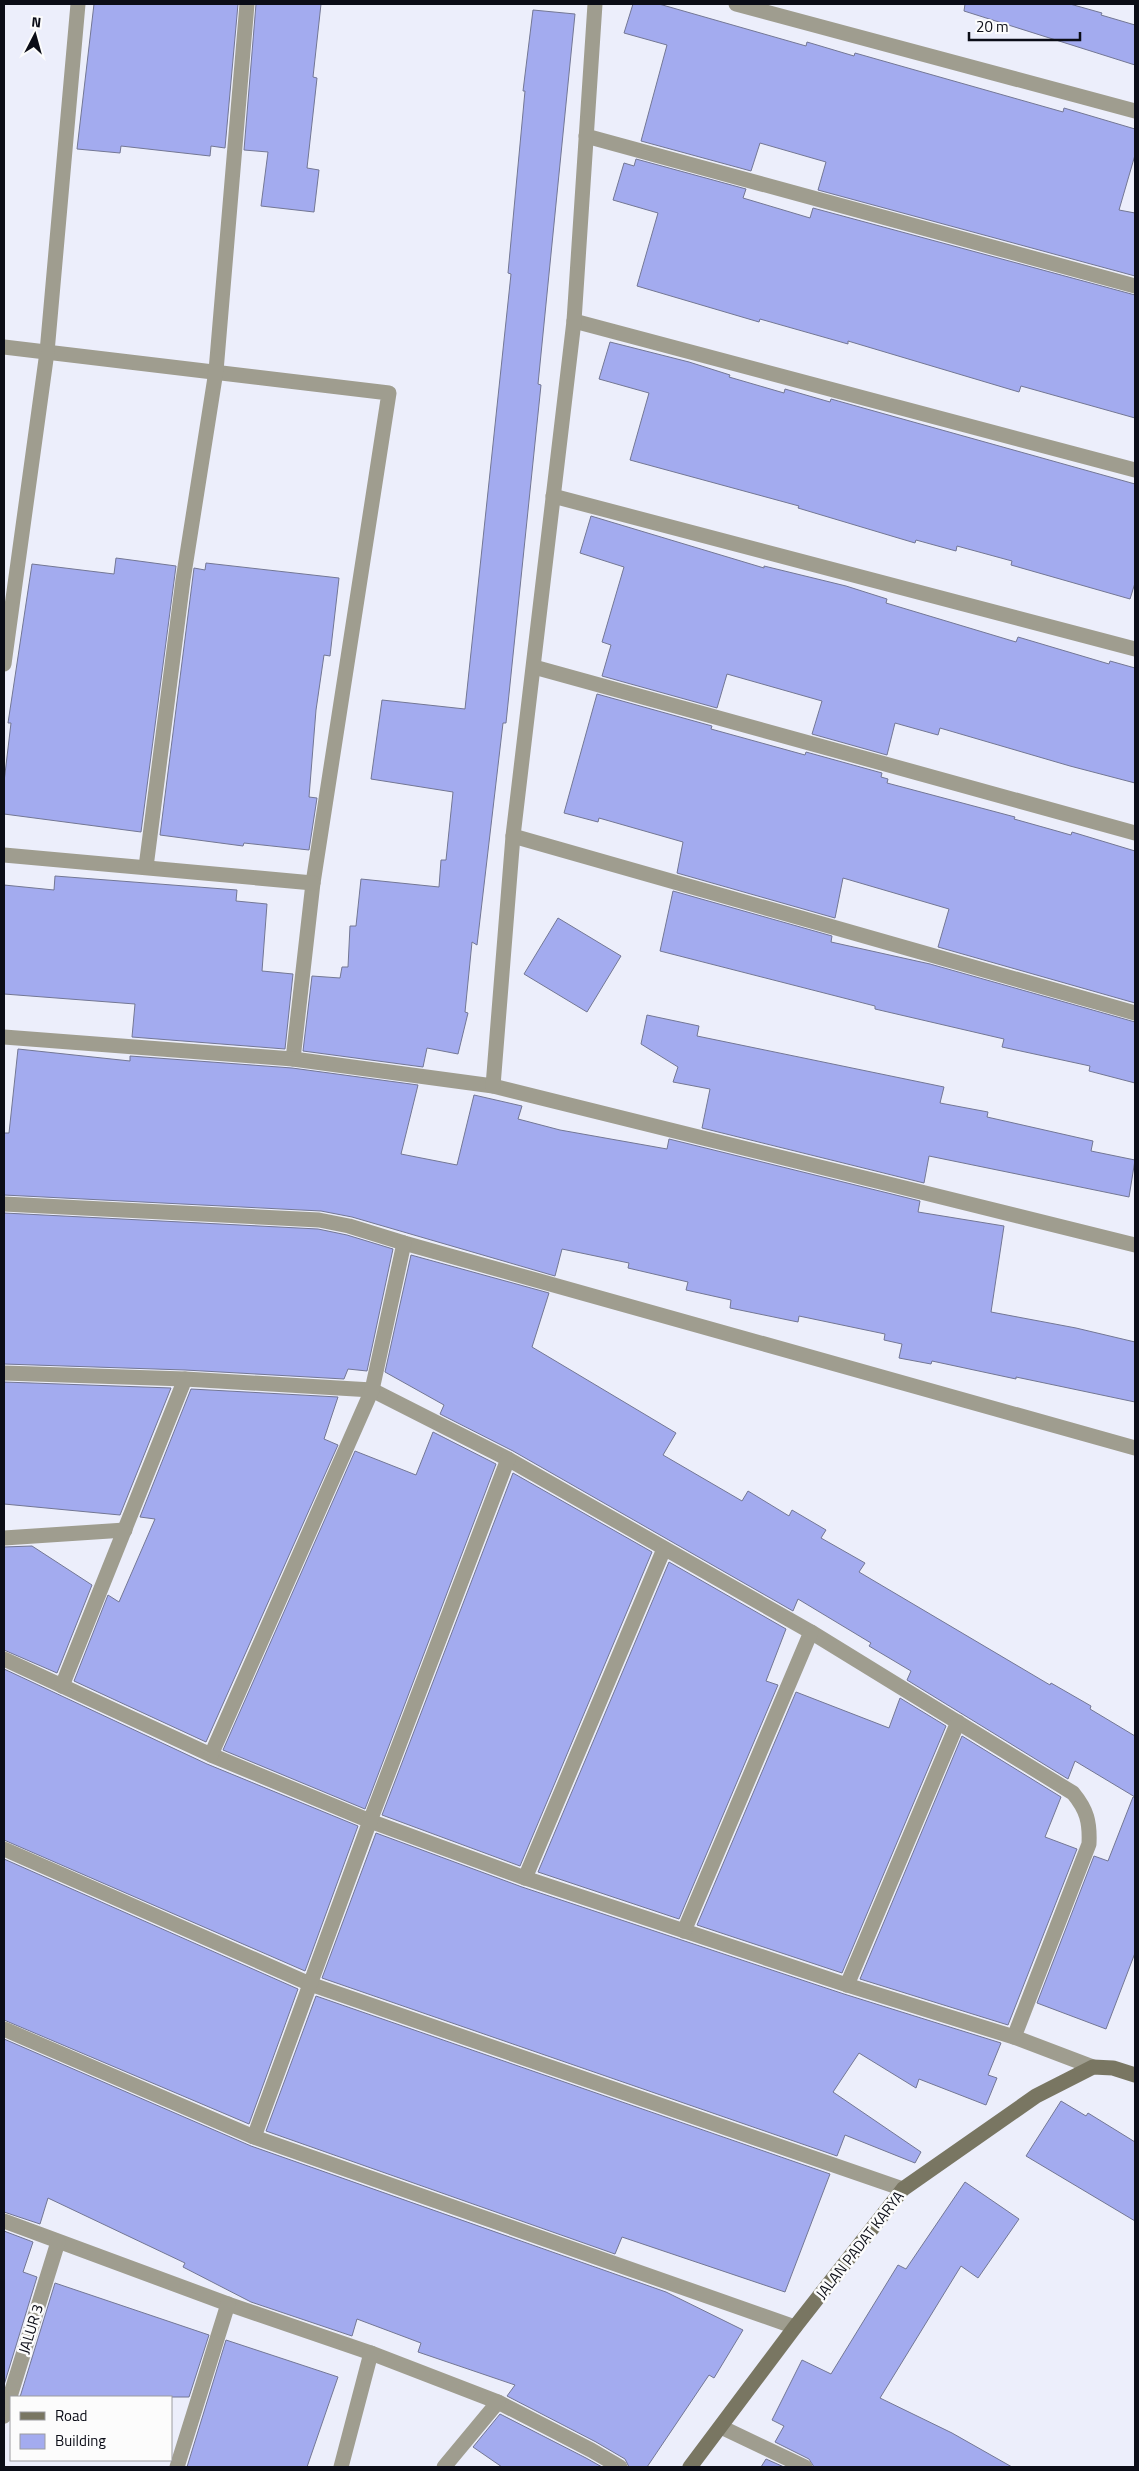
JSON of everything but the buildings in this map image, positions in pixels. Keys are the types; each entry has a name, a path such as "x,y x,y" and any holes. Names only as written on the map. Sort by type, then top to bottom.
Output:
{"street":[{"path":"4,664 47,352 78,4"},
{"path":"146,867 183,580 216,371 247,4"},
{"path":"493,1086 513,836 574,321 595,4"},
{"path":"736,4 1135,111"},
{"path":"586,136 1135,286"},
{"path":"574,321 1135,470"},
{"path":"4,347 389,393 313,883 293,1059"},
{"path":"553,496 1135,649"},
{"path":"534,667 1135,833"},
{"path":"513,836 1135,1013"},
{"path":"4,855 313,883"},
{"path":"4,1037 293,1059 493,1086 1135,1245"},
{"path":"4,1204 319,1220 349,1226 404,1244 1135,1448"},
{"path":"211,1755 372,1390 404,1244"},
{"path":"4,1373 185,1379 372,1390 508,1459 811,1632 1073,1793 1084,1806 1090,1822 1089,1844 1014,2037"},
{"path":"62,1686 185,1379"},
{"path":"254,2137 370,1821 508,1459"},
{"path":"4,1538 124,1530"},
{"path":"525,1878 664,1549"},
{"path":"684,1931 811,1632"},
{"path":"4,1659 211,1755 370,1821 525,1878 847,1985 1014,2037 1093,2067 1113,2068 1135,2074"},
{"path":"847,1985 958,1722"},
{"path":"4,1849 310,1984 903,2189"},
{"path":"4,2029 254,2137 795,2327"},
{"name":"JALAN PADAT KARYA","path":"690,2467 795,2327 903,2189 1036,2096 1093,2067"},
{"path":"4,2221 498,2402 620,2467"},
{"name":"JALUR 3","path":"10,2396 58,2242"},
{"path":"177,2467 228,2304"},
{"path":"341,2467 371,2354"},
{"name":"JALUR 3","path":"4,2416 10,2397"},
{"path":"444,2467 498,2402"},
{"path":"721,2427 805,2467"}]}
